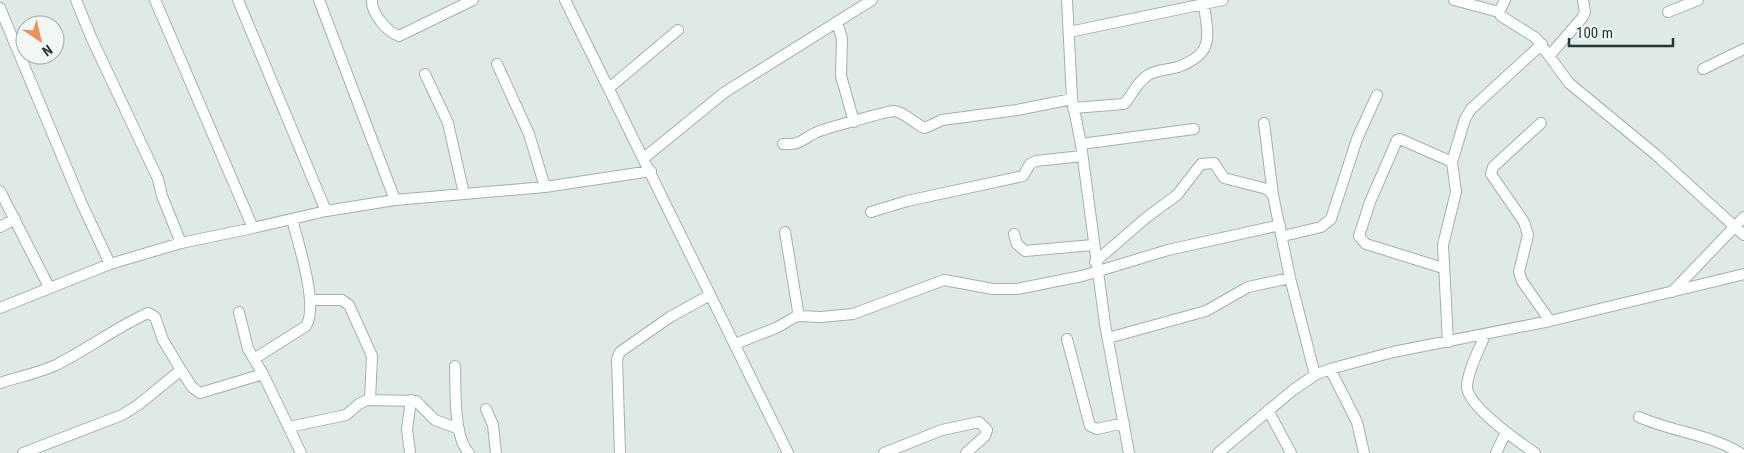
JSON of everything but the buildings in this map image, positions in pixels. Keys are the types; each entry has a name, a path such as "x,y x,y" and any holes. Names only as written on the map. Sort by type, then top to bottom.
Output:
{"street":[{"path":"76,0 158,179 162,196 181,243"},
{"path":"155,0 253,228"},
{"path":"238,0 326,211"},
{"path":"319,0 395,200"},
{"path":"372,0 373,7 386,28 399,36 473,0"},
{"path":"565,0 788,453"},
{"path":"644,158 725,92 872,0"},
{"path":"1068,0 1068,32 1073,104 1081,144 1096,267 1129,453"},
{"path":"1068,32 1223,0"},
{"path":"1454,0 1499,12 1542,44 1569,83 1655,154 1744,234"},
{"path":"1499,12 1504,0"},
{"path":"1550,55 1582,18 1585,12 1583,0"},
{"path":"1668,12 1698,0"},
{"path":"784,144 799,144 814,133 887,111 896,111 925,128 942,120 1017,110 1073,104 1124,104 1140,81 1150,74 1178,67 1206,48 1208,40 1204,5"},
{"path":"0,8 80,202 110,264"},
{"path":"837,22 842,39 841,76 854,122"},
{"path":"609,88 678,30"},
{"path":"1448,342 1443,245 1456,192 1452,162 1466,119 1472,109 1542,44"},
{"path":"1703,69 1744,49"},
{"path":"497,64 531,140 545,187"},
{"path":"425,74 448,123 464,194"},
{"path":"1283,236 1321,227 1331,219 1357,139 1377,95"},
{"path":"1264,123 1273,195 1283,236 1290,278 1316,375"},
{"path":"1541,123 1492,167 1491,174 1524,222 1528,235 1519,272 1522,281 1550,321"},
{"path":"1081,144 1194,129"},
{"path":"1443,268 1366,244 1359,236 1370,202 1397,140 1400,139 1452,162"},
{"path":"870,212 907,201 1023,176 1030,164 1036,161 1082,156"},
{"path":"1096,267 1147,217 1177,195 1201,164 1214,163 1224,178 1267,189 1273,195"},
{"path":"0,308 48,287 110,264 181,243 326,211 395,200 545,187 650,171"},
{"path":"0,191 48,287"},
{"path":"1671,292 1744,217"},
{"path":"0,227 15,219"},
{"path":"254,359 306,326 310,318 309,288 292,219"},
{"path":"735,344 776,328 797,316 822,317 853,314 944,280 993,289 1017,289 1096,267 1280,225"},
{"path":"785,232 798,311 797,316"},
{"path":"1014,234 1017,244 1025,251 1093,245"},
{"path":"1218,453 1268,410 1316,375 1330,369 1394,352 1550,321 1744,274"},
{"path":"1108,338 1206,310 1248,286 1290,278"},
{"path":"620,453 617,359 620,352 670,317 710,295"},
{"path":"310,300 342,300 349,305 372,356 370,400"},
{"path":"239,312 248,349 263,374 301,453"},
{"path":"0,383 54,366 81,352 121,325 148,313 154,317 163,340 192,387 200,393 263,374"},
{"path":"1484,335 1469,381 1469,396 1506,432 1535,453"},
{"path":"1067,339 1090,426 1097,429 1124,423"},
{"path":"455,366 459,429 464,448 469,453"},
{"path":"1330,369 1356,422 1364,453"},
{"path":"23,453 122,415 138,406 181,370"},
{"path":"289,428 346,415 359,404 370,400 411,400 419,402 435,420 459,429"},
{"path":"410,453 407,429 411,400"},
{"path":"486,409 493,425 496,453"},
{"path":"1268,410 1291,453"},
{"path":"1639,417 1673,430 1718,441 1740,453"},
{"path":"884,453 942,430 980,422 987,430 984,436 971,446 966,453"},
{"path":"1496,453 1506,432"}]}
